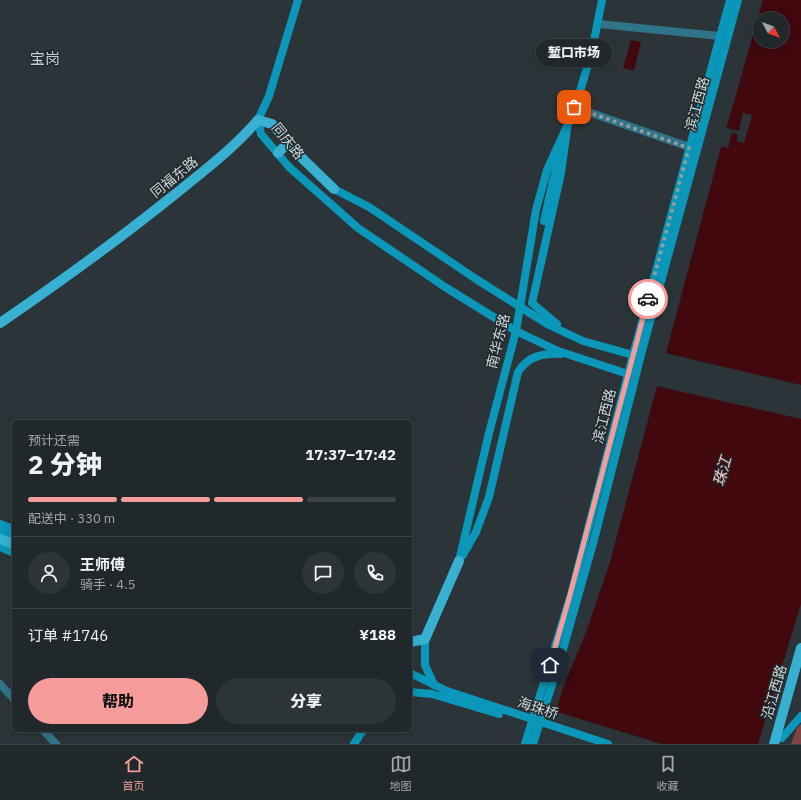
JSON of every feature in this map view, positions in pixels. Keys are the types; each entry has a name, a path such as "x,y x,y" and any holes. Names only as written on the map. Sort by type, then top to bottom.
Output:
{"main road":[{"name":"同福东路","path":"1,320 88,262 148,216 240,140 258,120 270,96 298,0"},
{"name":"南华东路","path":"434,686 425,665 425,639 459,561 506,368 516,331 524,309 536,210 553,155 569,122 592,51 602,0"},
{"name":"滨江西路","path":"536,723 633,355 730,0"},
{"name":"滨江西路","path":"536,723 562,653 594,540 638,367 738,0"},
{"name":"同庆路","path":"334,189 288,143 272,124 258,120 261,134 304,181 358,228 390,251 516,331 539,343 628,374"},
{"name":"南华东路","path":"524,309 532,303 563,162 569,122"},
{"path":"544,221 553,176 569,122"},
{"path":"278,153 288,143"},
{"path":"334,189 369,207 450,262 524,309 572,336 598,346 633,355 638,367 628,374"},
{"path":"532,303 572,336"},
{"path":"459,561 476,532 485,509 515,378 525,363 540,355 568,354"},
{"path":"506,368 510,403"},
{"path":"0,524 12,528"},
{"path":"0,531 12,535"},
{"path":"0,539 12,543"},
{"path":"0,547 12,551"},
{"path":"412,642 425,639"},
{"name":"沿江西路","path":"778,742 801,648"},
{"name":"沿江西路","path":"778,742 801,671"},
{"path":"412,674 461,699"},
{"path":"412,692 461,699"},
{"name":"海珠桥","path":"461,699 591,744"},
{"name":"海珠桥","path":"461,699 608,744"},
{"path":"778,742 801,716"},
{"path":"525,744 536,723"},
{"path":"533,744 536,723"},
{"path":"354,744 362,732"}],"street":[{"path":"598,24 720,36"},
{"path":"574,107 689,148 698,149"},
{"path":"0,684 12,697"},
{"path":"45,732 56,744"}],"shaded area":[{"path":"801,724 801,744 791,744 797,728"}],"water":[{"name":"珠江","path":"763,0 801,0 801,604 758,744 546,744 563,688 586,632 610,562 721,147 753,35 753,48 789,48 789,12 760,12"},
{"path":"631,40 641,42 634,71 623,68"}],"pier":[{"path":"743,113 752,115 744,143 737,141 738,135 732,133 728,148 720,146 725,128 739,131"},
{"path":"665,353 801,385 801,419 656,386"},
{"path":"554,711 662,744 544,744"}],"way so far":[{"path":"574,107 689,148 648,299"}],"place":[{"name":"堑口市场","path":"574,107"}],"district":[{"name":"宝岗","path":"45,58"}],"route":[{"path":"550,665 558,641 607,459 648,299"}]}
